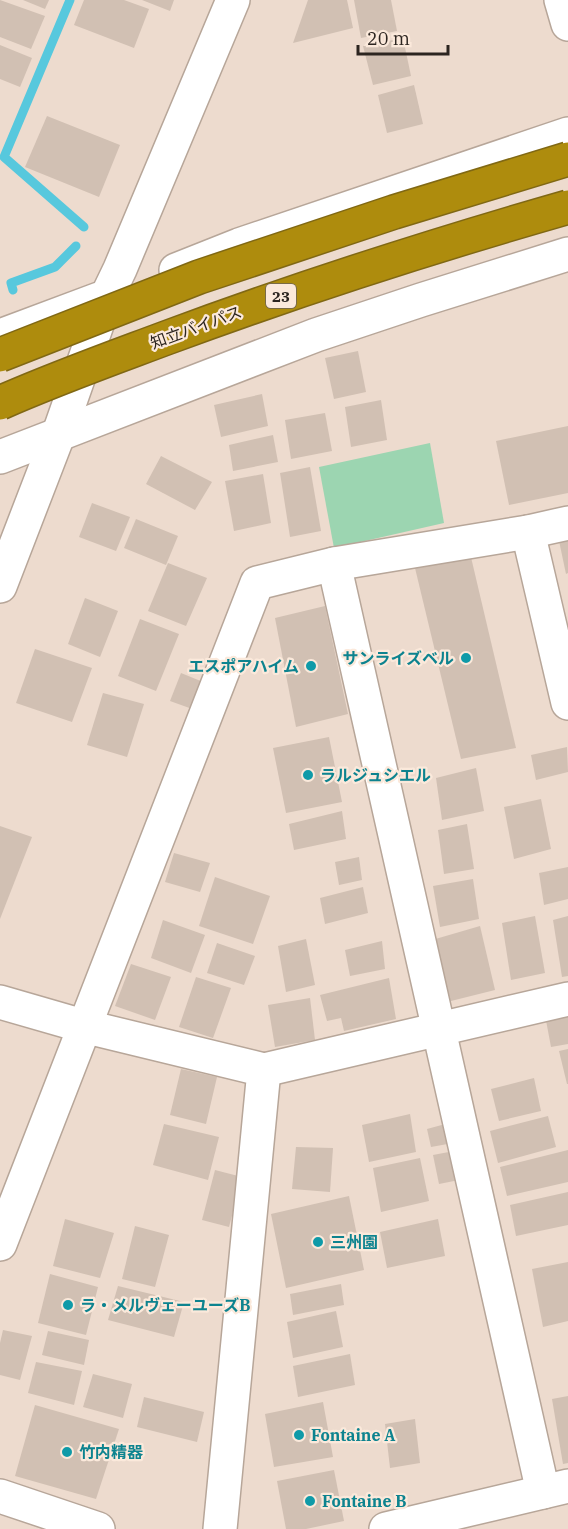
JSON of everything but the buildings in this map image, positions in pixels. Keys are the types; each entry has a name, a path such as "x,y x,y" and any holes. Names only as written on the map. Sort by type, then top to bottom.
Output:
{"highway":[{"path":"0,355 199,277 394,212 568,159"},
{"name":"知立バイパス","path":"0,403 50,381 266,301 428,248 568,207"}],"street":[{"path":"0,586 59,433 107,296 233,0"},
{"path":"561,0 568,24"},
{"path":"0,336 239,245 568,134"},
{"path":"0,457 316,335 568,254"},
{"path":"0,1244 257,583 334,564 528,532 568,523"},
{"path":"528,532 568,704"},
{"path":"334,564 440,1029 556,1489 386,1529"},
{"path":"0,1002 83,1026 264,1071 568,999"},
{"path":"220,1529 264,1071"},
{"path":"0,1496 98,1529"}],"green space":[{"path":"430,443 444,523 334,548 319,467"}],"waterway":[{"path":"70,0 4,157 84,227"},
{"path":"13,290 11,283 55,267 76,246"}],"place":[{"name":"サンライズベル","path":"466,658"},
{"name":"エスポアハイム","path":"311,666"},
{"name":"ラルジュシエル","path":"308,775"},
{"name":"三州園","path":"318,1242"},
{"name":"ラ・メルヴェーユーズB","path":"68,1305"},
{"name":"Fontaine A","path":"299,1435"},
{"name":"竹内精器","path":"67,1452"},
{"name":"Fontaine B","path":"310,1501"}]}
